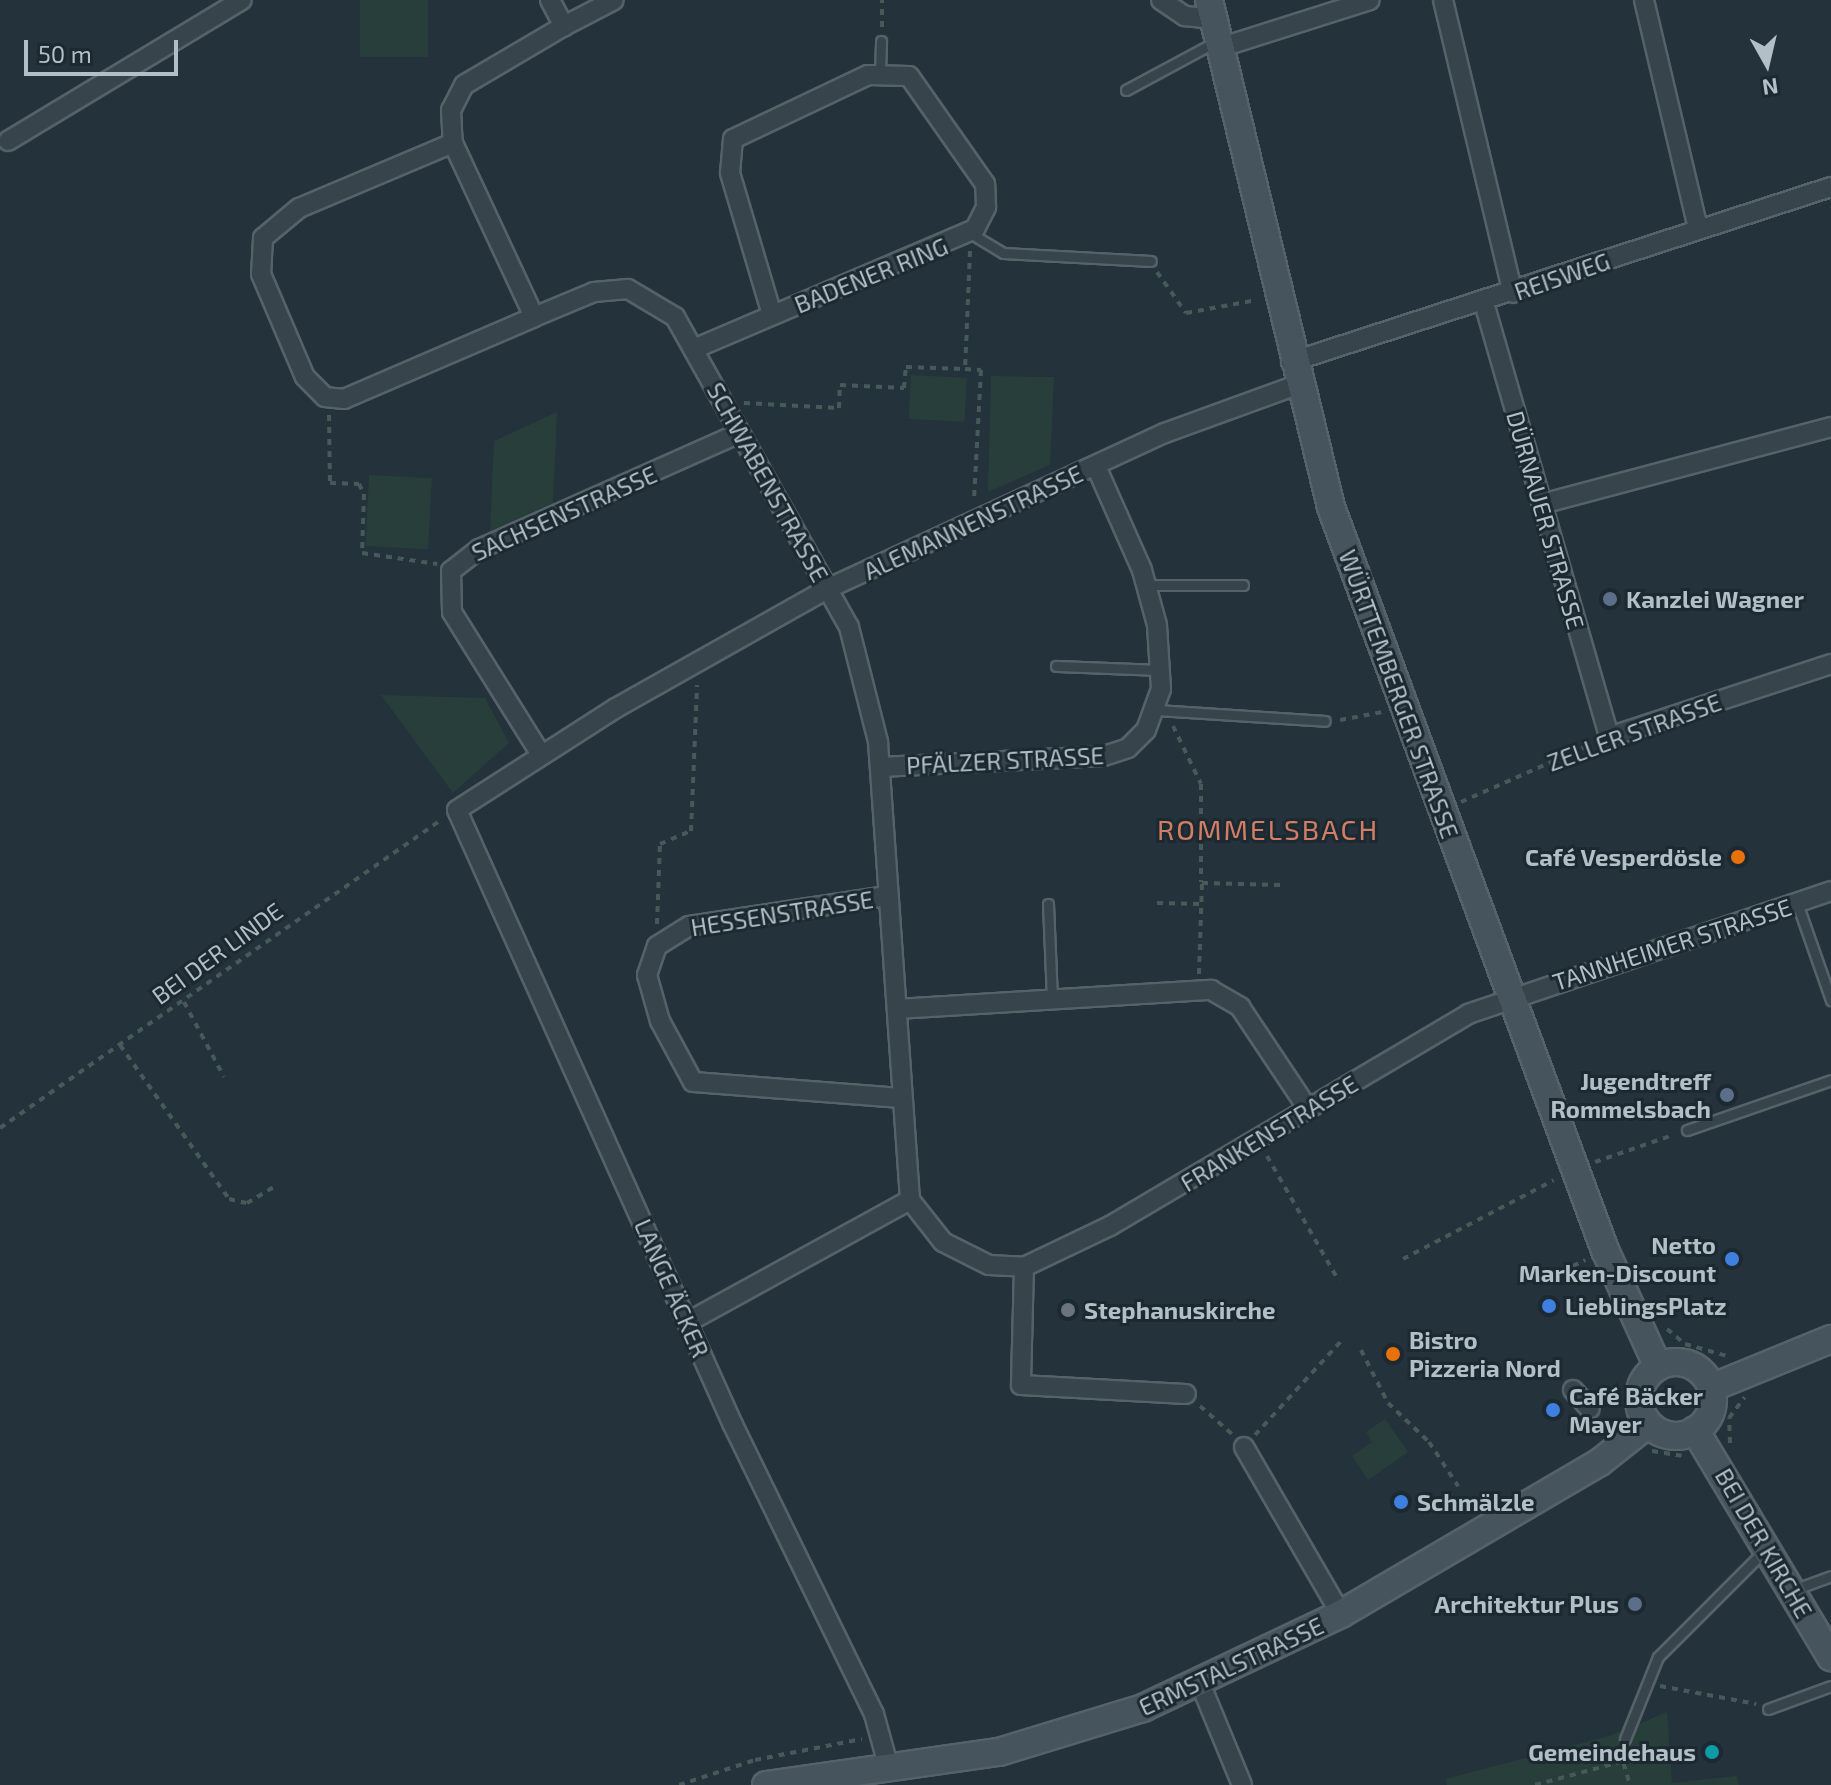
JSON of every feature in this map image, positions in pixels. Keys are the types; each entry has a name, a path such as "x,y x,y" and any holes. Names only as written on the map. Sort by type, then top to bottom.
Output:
{"main road":[{"name":"WÜRTTEMBERGER STRASSE","path":"1215,27 1275,296 1331,507 1605,1250 1658,1367"},
{"path":"1711,1388 1831,1339"},
{"path":"1690,1365 1711,1388 1710,1412 1695,1430 1670,1435 1648,1424 1639,1398 1658,1367 1690,1365"},
{"name":"ERMSTALSTRASSE","path":"766,1785 1055,1739 1200,1683 1341,1614 1600,1462 1648,1424"},
{"name":"BEI DER KIRCHE","path":"1695,1430 1831,1657"}],"street":[{"path":"8,141 215,7 242,0"},
{"path":"550,0 564,26"},
{"path":"534,317 453,143 451,110 464,85 614,0"},
{"path":"1161,0 1185,16 1215,27 1370,0"},
{"path":"1443,0 1513,293"},
{"path":"1644,0 1698,228"},
{"name":"BADENER RING","path":"696,348 970,233 987,199 980,174 924,89 909,76 880,72 748,127 729,146 772,315"},
{"path":"325,397 305,377 267,291 259,262 263,238 299,208 453,143"},
{"name":"REISWEG","path":"1294,374 1698,228 1831,187"},
{"name":"SCHWABENSTRASSE","path":"325,397 365,392 594,292 628,289 665,307 696,348 722,402 827,589 868,682 880,767 910,1200"},
{"name":"DÜRNAUER STRASSE","path":"1484,303 1609,737"},
{"name":"ALEMANNENSTRASSE","path":"457,810 540,753 827,589 1294,374"},
{"path":"1542,504 1831,427"},
{"name":"SACHSENSTRASSE","path":"540,753 452,612 451,571 479,549 739,433"},
{"name":"PFÄLZER STRASSE","path":"880,767 1118,753 1137,741 1165,711 1162,670 1148,585 1096,466"},
{"name":"ZELLER STRASSE","path":"1609,737 1831,664"},
{"name":"LANGE ÄCKER","path":"457,810 688,1322 882,1735 888,1765"},
{"name":"TANNHEIMER STRASSE","path":"1512,998 1831,891"},
{"name":"HESSENSTRASSE","path":"657,946 689,926 887,896"},
{"path":"657,946 647,975 653,1002 693,1082 901,1098"},
{"path":"897,1009 1199,989 1240,1007 1308,1109"},
{"name":"FRANKENSTRASSE","path":"1024,1267 1258,1140 1468,1014 1512,998"},
{"path":"688,1322 910,1200 943,1242 989,1265 1024,1267 1021,1385 1186,1394"},
{"path":"1573,1390 1590,1409"},
{"path":"1244,1447 1341,1614"},
{"path":"1200,1683 1242,1785"}],"lane":[{"path":"1126,90 1215,27"},
{"path":"880,72 881,41"},
{"name":"BADENER RING","path":"970,233 1003,253 1151,261"},
{"path":"1148,585 1243,585"},
{"path":"1056,666 1162,670"},
{"path":"1165,711 1325,721"},
{"path":"1797,903 1831,1000"},
{"path":"1048,904 1052,998"},
{"path":"1687,1130 1831,1080"},
{"path":"1625,1739 1647,1680 1672,1641 1767,1549"},
{"path":"1791,1591 1831,1576"},
{"path":"1768,1709 1831,1686"}],"path":[{"path":"881,41 882,0"},
{"path":"965,369 970,233"},
{"path":"1151,261 1186,313 1275,296"},
{"path":"722,402 839,408 840,385 904,388 906,367 981,370 973,521"},
{"path":"325,397 330,483 359,484 364,494 362,553 423,559 451,571"},
{"path":"657,946 660,844 691,831 698,660"},
{"path":"1325,721 1403,705"},
{"path":"1165,711 1201,784 1199,989"},
{"name":"ZELLER STRASSE","path":"1442,810 1609,737"},
{"name":"BEI DER LINDE","path":"0,1128 457,810"},
{"path":"1202,883 1284,885"},
{"path":"1157,903 1200,904"},
{"path":"183,1001 224,1077"},
{"path":"120,1045 229,1199 247,1203 277,1185"},
{"path":"1403,1259 1576,1169 1687,1130"},
{"path":"1258,1140 1339,1281"},
{"path":"1551,1276 1605,1250"},
{"path":"1644,1339 1671,1329 1685,1344 1725,1353 1747,1401 1729,1418 1735,1440 1712,1454"},
{"path":"1186,1394 1244,1447 1342,1340"},
{"path":"1361,1350 1388,1403 1436,1451 1458,1486"},
{"path":"1647,1680 1768,1709"},
{"path":"679,1785 755,1760 882,1735"},
{"path":"1625,1739 1620,1762 1630,1785"},
{"path":"1535,1785 1620,1762"},
{"path":"1563,1778 1565,1785"}],"green space":[{"path":"360,0 428,0 428,57 360,57"},
{"path":"911,375 967,378 965,422 909,419"},
{"path":"991,376 1054,377 1050,465 988,492"},
{"path":"557,412 553,503 490,531 494,441"},
{"path":"369,475 432,478 428,549 365,546"},
{"path":"381,695 485,698 509,743 453,793"},
{"path":"1385,1419 1408,1452 1368,1480 1352,1456 1372,1442 1366,1432"},
{"path":"1667,1712 1672,1783 1737,1776 1739,1785 1447,1785 1445,1779 1609,1736"}],"place":[{"name":"Kanzlei Wagner","path":"1610,599"},
{"name":"Café Vesperdösle","path":"1738,857"},
{"name":"Jugendtreff Rommelsbach","path":"1727,1095"},
{"name":"Netto Marken-Discount","path":"1732,1259"},
{"name":"LieblingsPlatz","path":"1549,1306"},
{"name":"Stephanuskirche","path":"1068,1310"},
{"name":"Bistro Pizzeria Nord","path":"1393,1354"},
{"name":"Café Bäcker Mayer","path":"1553,1410"},
{"name":"Schmälzle","path":"1401,1502"},
{"name":"Architektur Plus","path":"1635,1604"},
{"name":"Gemeindehaus","path":"1712,1752"}],"district":[{"name":"ROMMELSBACH","path":"1268,829"}]}
